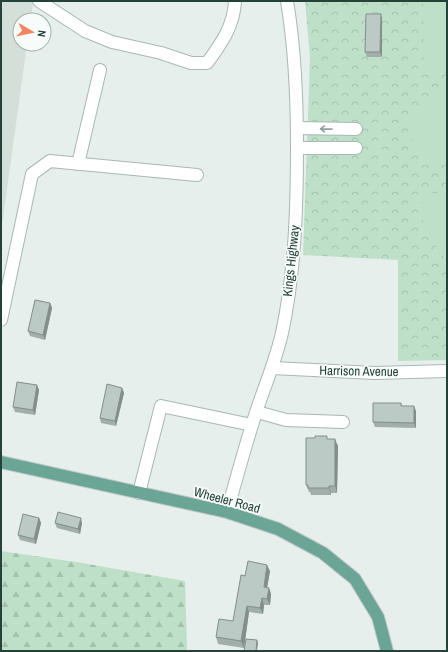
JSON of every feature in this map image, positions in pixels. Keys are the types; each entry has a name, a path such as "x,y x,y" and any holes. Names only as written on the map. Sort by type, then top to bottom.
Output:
{"main road":[{"name":"Wheeler Road","path":"1,462 227,512 278,529 323,553 354,578 378,617 387,651"}],"street":[{"path":"38,1 85,31 112,42 161,53 191,63 207,63 221,44 234,15 235,1"},
{"name":"Kings Highway","path":"227,512 252,424 272,368 282,331 290,277 296,219 297,128 293,54 287,1"},
{"path":"78,164 100,70"},
{"path":"297,128 356,129"},
{"path":"297,148 356,148"},
{"path":"1,320 32,174 50,161 197,175"},
{"name":"Harrison Avenue","path":"272,368 375,373 447,372"},
{"path":"139,493 160,406 252,424"},
{"path":"257,412 286,420 343,422"}],"shaded area":[{"path":"1,1 33,1 32,12 12,12 12,52 26,52 1,233"}],"green space":[{"path":"305,1 447,1 447,360 398,361 398,260 303,255 310,57"},
{"path":"423,1 447,1 447,74 424,74"},
{"path":"440,85 447,86 447,165 424,165 407,128"},
{"path":"422,193 447,193 447,261 438,250 423,221"},
{"path":"1,551 185,581 187,651 1,651"}],"building":[{"path":"366,14 381,14 380,52 365,52"},
{"path":"35,300 50,303 43,335 28,331"},
{"path":"17,382 37,385 33,410 13,407"},
{"path":"107,384 122,388 115,421 100,418"},
{"path":"373,403 401,403 401,406 414,406 414,423 373,422"},
{"path":"315,436 327,436 327,439 335,439 335,486 329,486 329,488 308,488 308,485 306,485 306,438 315,438"},
{"path":"58,512 81,518 78,529 55,523"},
{"path":"23,514 39,518 34,539 18,535"},
{"path":"248,561 267,565 264,587 269,588 267,599 262,598 260,608 247,606 241,641 216,637 219,619 233,621 241,575 245,576"},
{"path":"246,639 257,640 256,651 244,651"}]}
